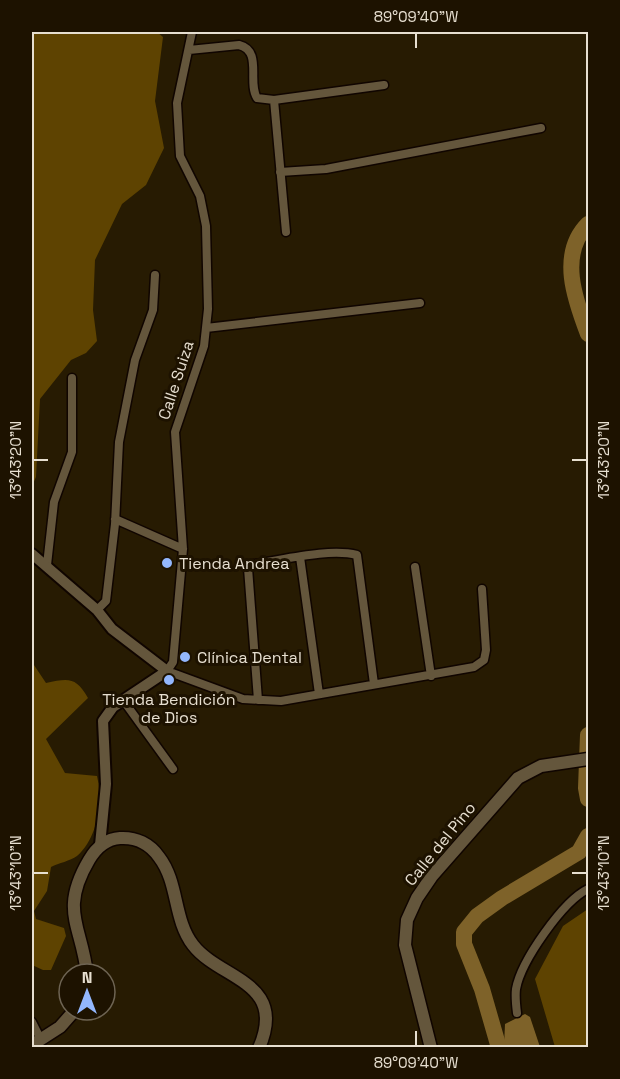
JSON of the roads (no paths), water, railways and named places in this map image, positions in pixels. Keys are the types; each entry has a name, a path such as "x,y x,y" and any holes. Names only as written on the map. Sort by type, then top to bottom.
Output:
{"main road":[{"name":"Calle del Pino","path":"431,1047 407,958 407,920 432,876 508,787 529,770 556,762 588,759"},
{"path":"84,962 73,910 81,876 100,845 114,838 134,838 157,853 168,870 183,926 193,945 246,981 261,1002 265,1023 259,1047"},
{"path":"36,1042 64,1022"}],"street":[{"name":"Calle Suiza","path":"167,671 173,662 183,549 175,432 204,346 208,309 206,226 200,196 180,156 177,103 192,32"},
{"path":"189,50 239,45 247,47 252,54 254,93 257,98 274,100 384,85"},
{"path":"274,100 286,232"},
{"path":"280,172 326,169 541,128"},
{"path":"97,610 106,601 115,519 119,442 135,360 153,310 155,275"},
{"path":"206,328 420,303"},
{"path":"47,565 54,502 72,452 72,378"},
{"path":"115,519 183,549"},
{"path":"258,700 248,568 254,564 300,557 346,552 357,555 374,684"},
{"path":"32,554 97,610 112,628 167,671 243,699 281,700 474,668 484,660 486,650 482,588"},
{"path":"300,557 319,694"},
{"path":"415,567 431,675"},
{"path":"100,845 106,784 103,721 107,714 123,700 167,671"},
{"path":"123,700 173,769"},
{"path":"517,1012 516,987 535,948 578,894 588,889"},
{"path":"32,1022 36,1042"}],"waterway":[{"path":"588,224 579,236 571,263 574,292 588,334"},
{"path":"588,735 586,788 588,799"},
{"path":"499,1048 482,989 464,944 464,932 477,916 502,898 579,852 588,836"}],"place":[{"name":"Tienda Andrea","path":"167,563"},
{"name":"Clínica Dental","path":"185,657"},
{"name":"Tienda Bendición de Dios","path":"169,680"}]}
